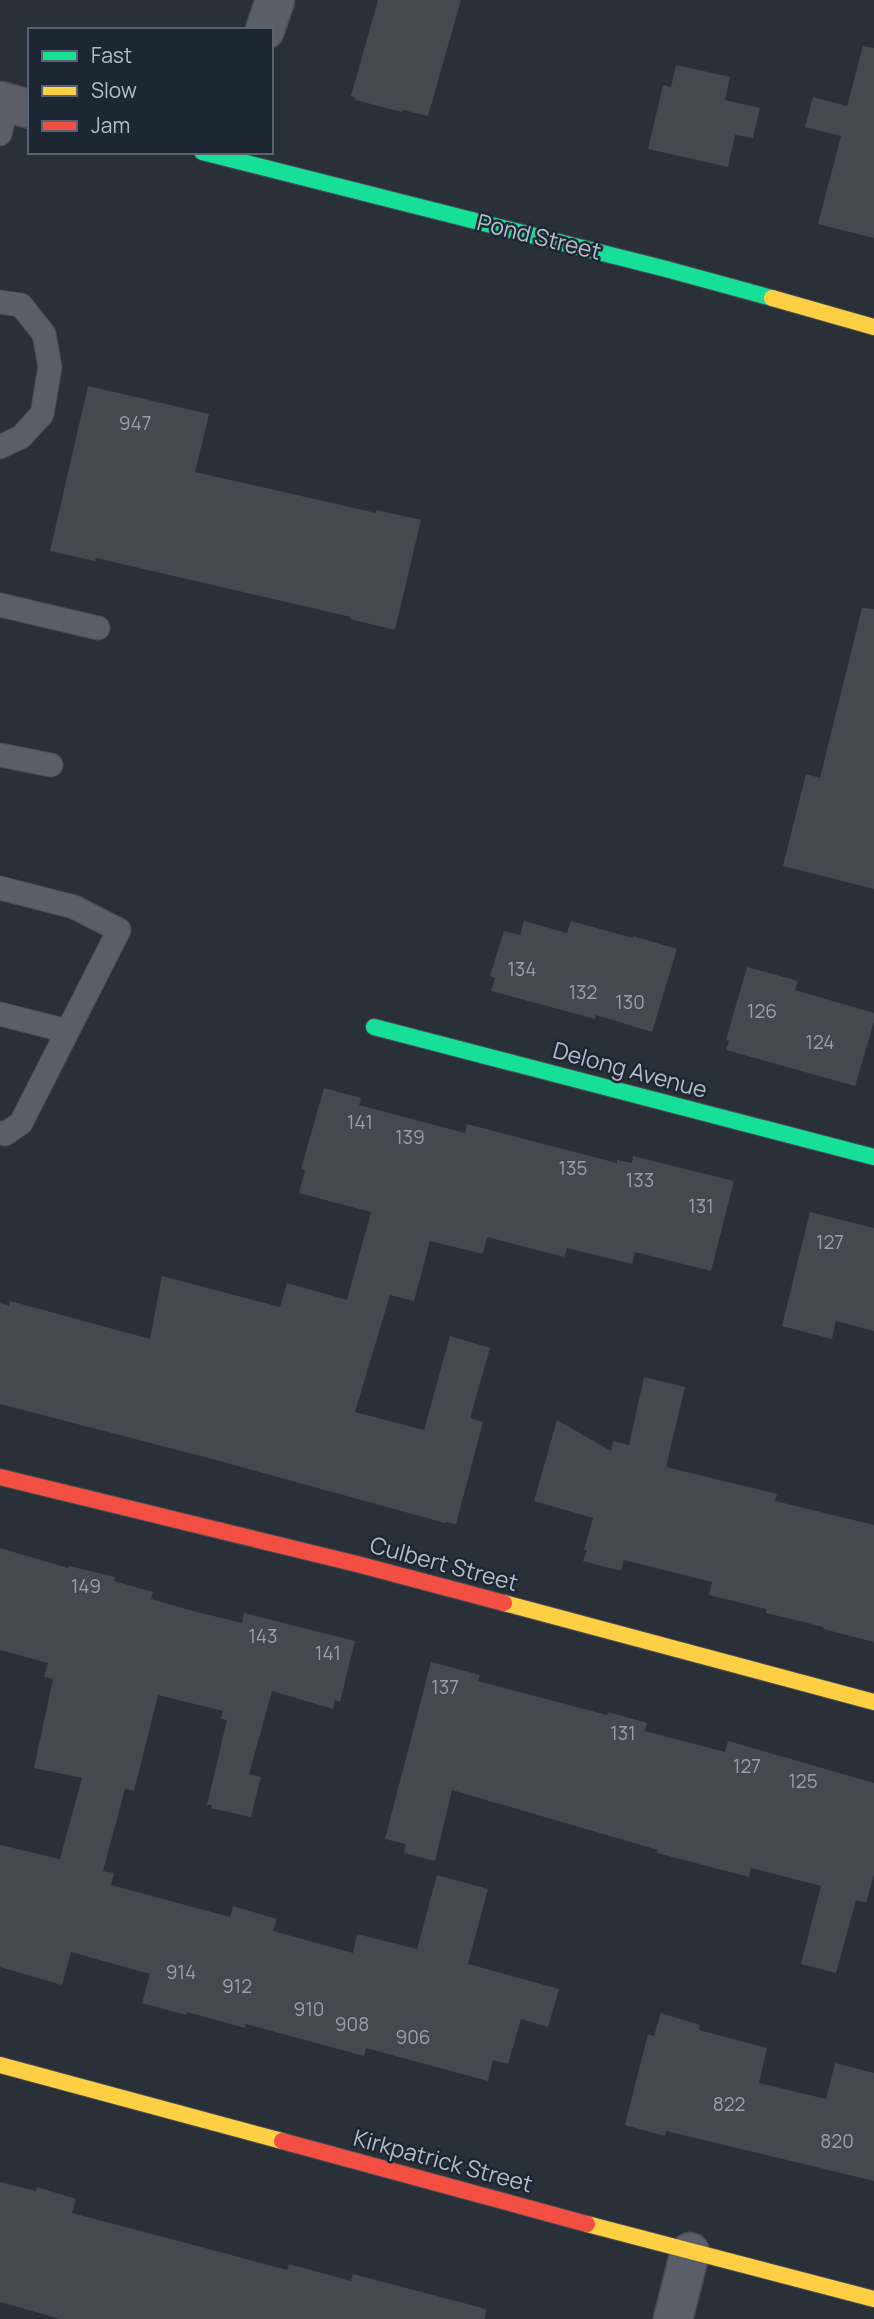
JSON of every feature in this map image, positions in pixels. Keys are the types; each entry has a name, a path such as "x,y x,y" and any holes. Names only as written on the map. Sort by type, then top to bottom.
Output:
{"street":[{"path":"266,28 275,0"},
{"name":"Pond Street","path":"218,154 653,266 874,327"},
{"name":"Delong Avenue","path":"374,1027 874,1157"},
{"name":"Culbert Street","path":"0,1477 357,1564 874,1702"},
{"name":"Kirkpatrick Street","path":"0,2065 690,2252 874,2299"},
{"path":"673,2319 690,2252"}],"lane":[{"path":"0,302 21,305 44,334 50,367 42,414 21,437 0,447"},
{"path":"0,605 98,628"},
{"path":"0,755 51,765"},
{"path":"0,888 74,907 119,930 21,1123 5,1134 0,1133"},
{"path":"0,1014 67,1031"}],"building":[{"path":"378,0 461,0 428,116 355,100 356,98 351,96"},
{"path":"863,46 874,48 874,238 818,224 841,136 805,127 813,97 847,106"},
{"path":"676,65 730,77 725,100 760,108 753,138 735,135 728,167 648,149 663,85 671,87"},
{"path":"88,386 209,414 195,472 376,513 376,510 421,520 395,630 350,619 351,617 96,558 95,561 50,551"},
{"path":"862,608 874,609 874,889 783,866 806,774 820,778"},
{"path":"524,921 567,933 571,921 677,949 652,1032 596,1015 595,1019 491,991 495,978 490,976 504,931 520,935"},
{"path":"747,967 798,981 795,990 874,1013 874,1022 855,1086 726,1050 729,1041 726,1040"},
{"path":"324,1088 361,1098 359,1105 465,1133 467,1124 617,1163 617,1160 632,1163 633,1156 734,1181 711,1271 635,1252 632,1264 567,1248 564,1257 487,1237 483,1254 430,1241 414,1301 390,1295 355,1412 424,1430 450,1336 490,1348 470,1418 483,1422 456,1524 0,1404 0,1303 9,1306 10,1301 150,1339 162,1276 280,1307 287,1283 347,1300 371,1212 299,1193 305,1170 301,1169"},
{"path":"810,1212 874,1228 874,1331 836,1321 832,1339 782,1326"},
{"path":"644,1377 685,1387 666,1467 777,1494 775,1501 874,1525 874,1642 766,1613 766,1609 709,1595 712,1582 624,1560 621,1571 583,1561 593,1518 534,1501 557,1420 611,1451 613,1441 629,1445"},
{"path":"0,1548 68,1568 69,1566 115,1577 114,1581 153,1592 151,1599 193,1611 242,1623 244,1613 355,1641 340,1702 335,1700 333,1709 272,1691 249,1774 261,1777 251,1817 207,1805 227,1720 221,1719 223,1711 158,1695 134,1791 125,1789 103,1871 114,1873 111,1885 230,1917 233,1906 277,1919 273,1931 353,1953 357,1934 417,1949 437,1875 488,1889 468,1964 559,1989 548,2027 521,2019 508,2064 493,2060 488,2081 366,2048 364,2056 246,2024 245,2028 142,2003 150,1974 71,1952 62,1985 0,1967 0,1845 60,1859 82,1778 34,1768 53,1679 44,1677 48,1663 0,1650"},
{"path":"431,1662 480,1675 478,1681 647,1723 645,1731 725,1752 728,1741 874,1783 874,1874 866,1903 856,1900 836,1973 801,1964 821,1886 751,1868 749,1877 657,1853 658,1850 452,1790 435,1861 404,1853 406,1844 385,1839"},
{"path":"661,2013 700,2025 699,2030 767,2048 759,2083 826,2099 835,2063 874,2073 874,2181 666,2131 665,2136 625,2125 648,2034 654,2036"},
{"path":"0,2182 36,2191 37,2187 76,2199 72,2213 287,2270 289,2264 351,2281 353,2274 486,2309 485,2319 60,2319 0,2302"}],"traffic: fast":[{"path":"210,154 772,298"},
{"path":"374,1027 874,1157"}],"traffic: slow":[{"path":"772,298 874,327"},
{"path":"504,1603 874,1702"},
{"path":"0,2065 282,2141"},
{"path":"587,2224 874,2299"}],"traffic: jam":[{"path":"0,1477 357,1564 504,1603"},
{"path":"282,2141 587,2224"}]}
